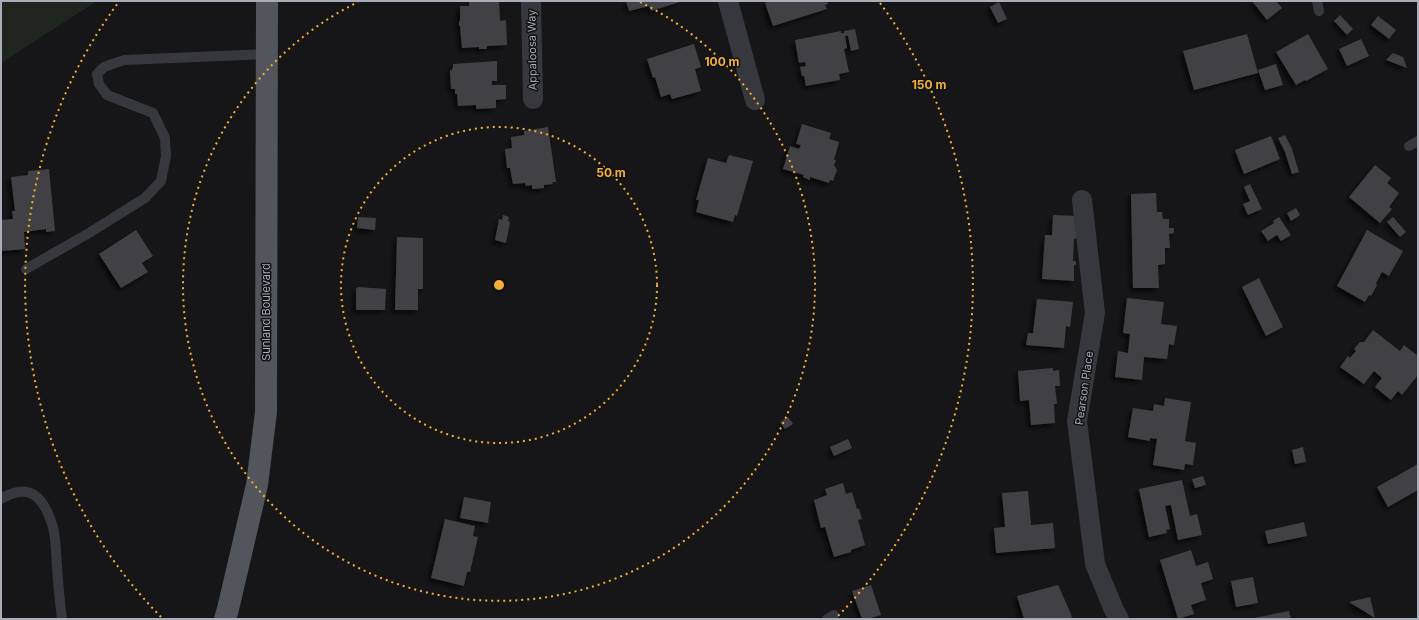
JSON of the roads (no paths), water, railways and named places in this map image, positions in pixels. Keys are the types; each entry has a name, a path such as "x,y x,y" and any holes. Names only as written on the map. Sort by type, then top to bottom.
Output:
{"main road":[{"name":"Sunland Boulevard","path":"225,619 257,485 266,412 267,1"}],"street":[{"name":"Appaloosa Way","path":"531,1 533,99"},
{"path":"728,1 755,100"},
{"name":"Pearson Place","path":"1082,200 1095,313 1077,421 1095,564 1119,619"}],"lane":[{"path":"1317,1 1319,11"},
{"path":"26,269 89,233 145,198 161,181 166,156 164,138 154,113 107,95 99,84 98,74 104,67 124,60 267,54"},
{"path":"1409,146 1418,141"},
{"path":"1,499 11,493 28,491 37,496 45,508 53,525 62,619"}]}
